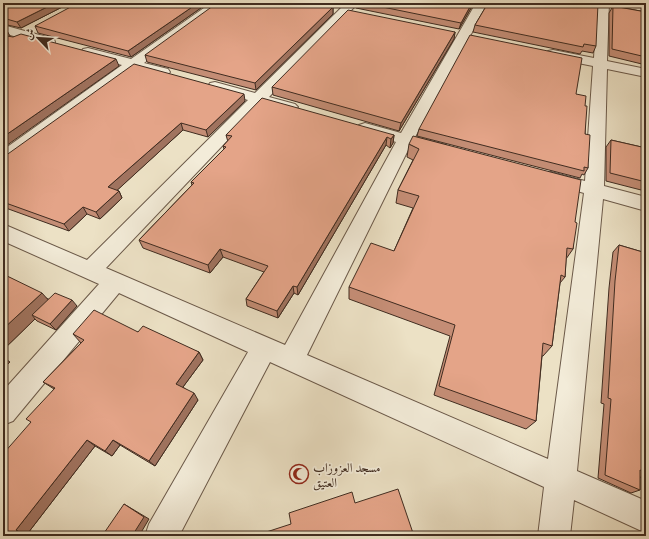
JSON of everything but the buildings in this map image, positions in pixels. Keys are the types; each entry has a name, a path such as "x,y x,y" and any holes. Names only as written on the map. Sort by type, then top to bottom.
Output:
{"street":[{"path":"3,158 218,3"},
{"path":"291,360 405,140 482,3"},
{"path":"554,536 594,190 604,6"},
{"path":"91,270 346,9"},
{"path":"18,33 177,76"},
{"path":"539,52 646,73"},
{"path":"200,82 306,111"},
{"path":"352,125 451,152"},
{"path":"534,174 646,204"},
{"path":"3,232 646,517"},
{"path":"3,411 116,281"},
{"path":"161,536 264,348"}],"place":[{"name":"مسجد العزوزاب العتيق","path":"299,474"}]}
